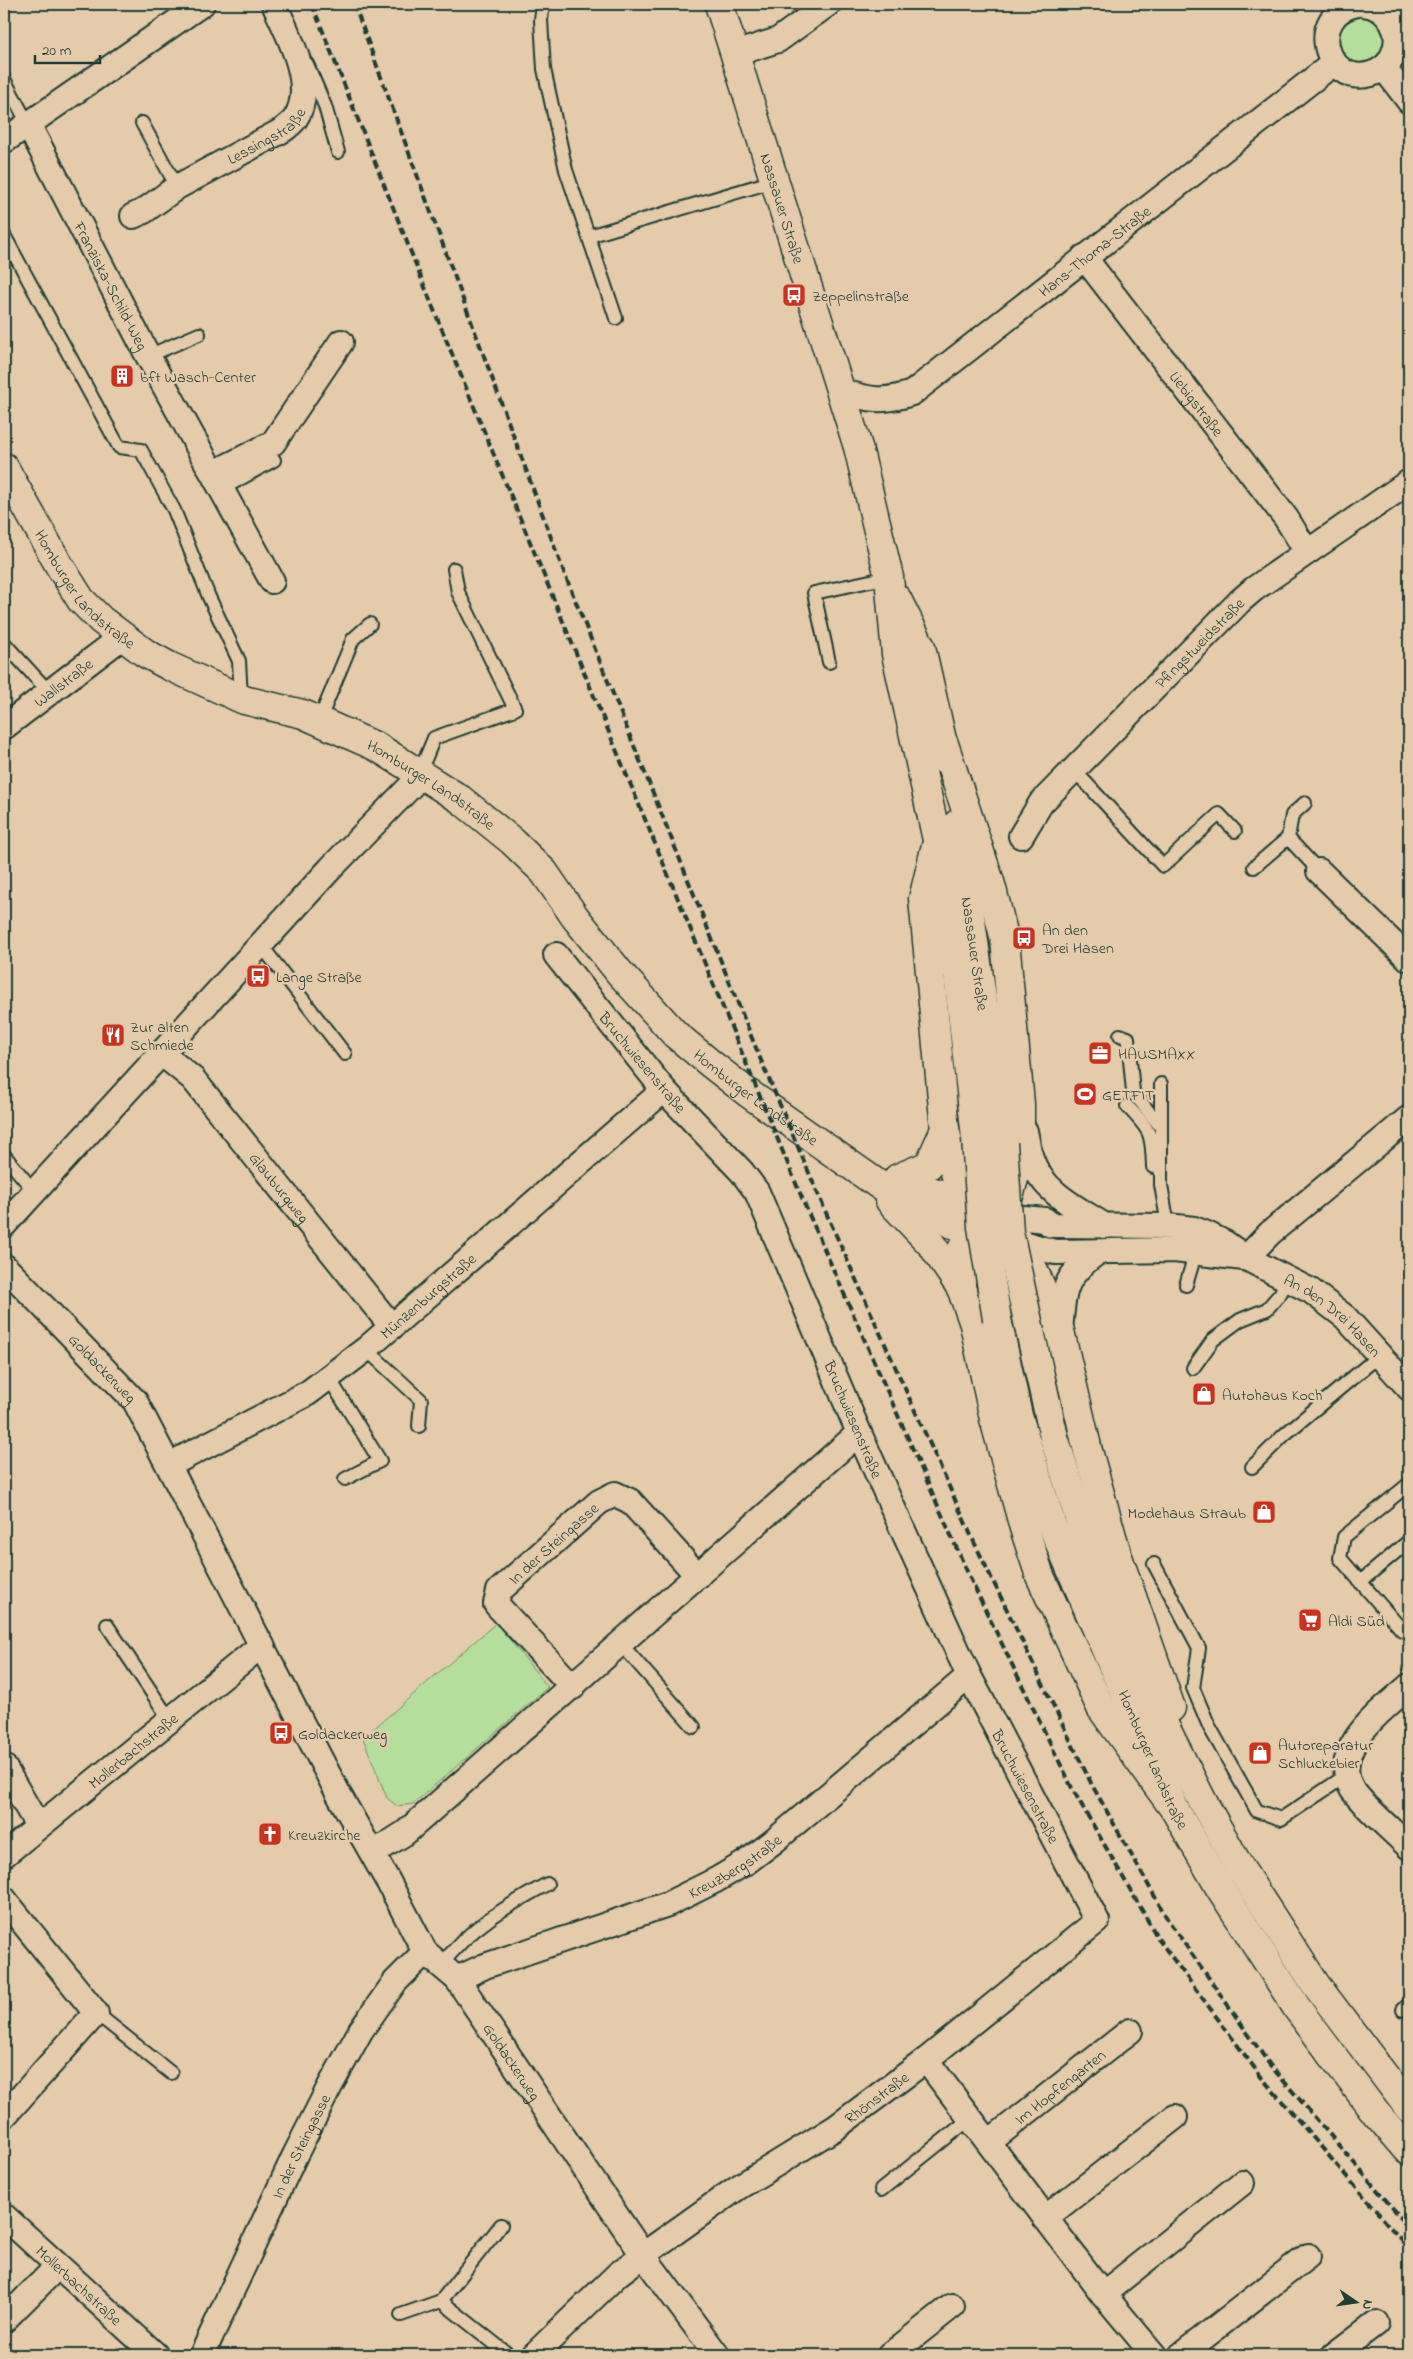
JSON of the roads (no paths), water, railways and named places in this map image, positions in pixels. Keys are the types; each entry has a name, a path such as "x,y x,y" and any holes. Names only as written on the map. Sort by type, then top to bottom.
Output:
{"main road":[{"name":"Nassauer Straße","path":"719,4 858,447 890,582 896,654 937,840 958,974 976,1138 982,1227 997,1319"},
{"name":"Homburger Landstraße","path":"4,467 38,530 82,600 101,620 122,637 169,666 246,700 369,761 460,799 512,841 544,872 575,917 620,972 675,1034 748,1094 882,1187 950,1223 984,1222"},
{"name":"Nassauer Straße","path":"890,582 921,647 944,744 981,981 1003,1143 1009,1232 1030,1330"},
{"name":"Homburger Landstraße","path":"246,700 303,714 377,747 415,780"},
{"path":"944,744 991,885 1005,940 1020,1104 1020,1157 1010,1193 962,1250 961,1288"},
{"path":"937,840 922,899 945,1129 958,1185 960,1203"},
{"path":"898,1178 929,1164 945,1129"},
{"path":"844,1160 898,1178 960,1203 984,1222 1017,1240 1029,1259 1060,1331 1088,1451 1117,1554 1202,1800"},
{"path":"844,1160 911,1221 932,1245 961,1288 974,1324 994,1419 1024,1528 1040,1576 1101,1708 1175,1810"},
{"name":"Homburger Landstraße","path":"997,1319 1018,1416 1051,1523 1175,1810 1220,1888 1298,2008 1375,2112 1409,2151"},
{"name":"Homburger Landstraße","path":"1030,1330 1054,1437 1093,1562 1144,1685 1202,1800 1240,1868 1316,1985 1409,2108"}],"street":[{"path":"4,141 202,4"},
{"name":"Lessingstraße","path":"133,216 144,211 176,187 283,130 295,119 301,103 302,81 296,50 274,4"},
{"path":"734,54 778,40 828,4"},
{"path":"1343,6 1331,20 1326,36 1328,53 1334,63 1341,69 1358,75 1368,75 1384,68 1391,59 1397,40 1396,29 1391,19 1373,5 1364,4"},
{"path":"1391,19 1409,5"},
{"name":"Hans-Thoma-Straße","path":"841,391 879,401 894,399 912,393 1334,63"},
{"path":"1384,68 1409,101"},
{"name":"Franziska-Schild-Weg","path":"28,124 148,356 272,581"},
{"name":"Liebigstraße","path":"1084,257 1286,518 1308,552"},
{"path":"218,481 273,443 341,342"},
{"name":"Pfingstweidstraße","path":"1020,836 1041,803 1240,601 1409,482"},
{"name":"Wallstraße","path":"4,727 122,637"},
{"path":"4,1225 415,780"},
{"path":"1319,871 1406,951"},
{"name":"Bruchwiesenstraße","path":"556,955 664,1090 742,1172 756,1192 859,1434 969,1676 1097,1921"},
{"name":"Glauburgweg","path":"161,1053 193,1079 392,1327"},
{"name":"Münzenburgstraße","path":"169,1465 308,1392 329,1378 392,1327 664,1090"},
{"path":"1020,1104 1031,1158 1042,1179 1057,1195 1105,1226"},
{"path":"1246,1258 1270,1233 1409,1118"},
{"name":"An den Drei Hasen","path":"984,1222 1045,1220 1051,1225 1168,1226 1187,1244"},
{"name":"An den Drei Hasen","path":"1017,1240 1055,1252 1098,1252 1187,1244 1246,1258 1311,1291 1345,1317 1409,1388"},
{"path":"1060,1331 1063,1293 1078,1267 1098,1252"},
{"name":"Goldackerweg","path":"4,1266 135,1401 338,1795 441,1966 643,2254 717,2355"},
{"path":"373,1853 405,1833 859,1434"},
{"name":"In der Steingasse","path":"572,1687 496,1604 499,1591 599,1502 615,1494 630,1501 698,1576"},
{"name":"Mollerbachstraße","path":"4,1855 262,1645"},
{"name":"Kreuzbergstraße","path":"441,1966 485,1966 668,1904 724,1876 773,1842 969,1676"},
{"path":"1409,1686 1366,1725 1354,1742 1348,1756 1347,1775 1352,1789 1409,1847"},
{"path":"4,1767 38,1826"},
{"path":"4,1899 96,2013 4,2116"},
{"name":"Rhönstraße","path":"537,2354 618,2274 643,2254 737,2188 835,2128 926,2060 1097,1921"},
{"name":"In der Steingasse","path":"202,2355 295,2155 361,2030 395,1982 441,1966"},
{"name":"Im Hopfengarten","path":"989,2142 1130,2031"},
{"path":"926,2060 1103,2294 1154,2355"},
{"path":"1045,2218 1175,2117"},
{"path":"1103,2294 1242,2183"},
{"name":"Mollerbachstraße","path":"4,2216 156,2355"},
{"path":"1181,2355 1308,2256"},
{"path":"4,2320 58,2266"},
{"path":"890,2355 952,2306"},
{"path":"1334,2355 1376,2323"}],"lane":[{"path":"543,4 541,20 544,68 566,170 616,318"},
{"path":"296,50 309,67 325,106 338,152"},
{"path":"4,78 28,124"},
{"path":"142,123 176,187"},
{"path":"589,236 774,182"},
{"path":"4,235 119,448 141,450 174,510 209,597 239,661 246,700"},
{"path":"148,356 199,334"},
{"path":"218,481 274,460"},
{"path":"415,780 434,738 515,708 458,592 454,569"},
{"path":"829,662 814,593 890,582"},
{"path":"319,721 353,639 370,624"},
{"path":"4,643 49,692"},
{"path":"1074,771 1163,866 1219,814 1235,831"},
{"path":"1254,867 1288,838 1292,815 1305,803"},
{"path":"1288,838 1319,871"},
{"path":"261,945 345,1054"},
{"path":"1120,1035 1128,1038 1132,1092 1160,1126"},
{"path":"1161,1084 1162,1185 1168,1226"},
{"path":"1127,1106 1148,1128 1153,1140 1154,1170 1162,1185"},
{"path":"4,1155 34,1191"},
{"path":"1186,1286 1192,1265 1187,1244"},
{"path":"1193,1368 1213,1340 1240,1320 1267,1309 1280,1294 1288,1279"},
{"path":"366,1349 421,1400 419,1426"},
{"path":"1252,1467 1284,1435 1380,1354"},
{"path":"329,1378 380,1461 345,1479"},
{"path":"1409,1484 1344,1537 1340,1558 1402,1630 1409,1623"},
{"path":"1360,1582 1409,1541"},
{"path":"1154,1564 1199,1648 1193,1688 1199,1703 1209,1726 1257,1811 1281,1819 1347,1775"},
{"path":"107,1625 170,1720"},
{"path":"621,1644 694,1727"},
{"path":"441,1966 455,1946 502,1909 547,1884"},
{"path":"96,2013 171,2073"},
{"path":"881,2190 970,2118"},
{"path":"401,2315 441,2301 501,2225"},
{"path":"441,2301 509,2355"}],"railway":[{"path":"312,4 438,320 807,1210 969,1576 1073,1790 1159,1940 1262,2078 1409,2249"},
{"path":"354,4 563,570 760,1058 827,1215 974,1542 1092,1785 1168,1920 1270,2065 1409,2227"}],"place":[{"name":"Zeppelinstraße","path":"794,295"},
{"name":"bft Wasch-Center","path":"122,376"},
{"name":"An den Drei Hasen","path":"1024,938"},
{"name":"Lange Straße","path":"258,976"},
{"name":"Zur alten Schmiede","path":"113,1035"},
{"name":"HAUSMAXX","path":"1100,1053"},
{"name":"GETFIT","path":"1085,1094"},
{"name":"Autohaus Koch","path":"1204,1394"},
{"name":"Modehaus Straub","path":"1264,1512"},
{"name":"Aldi Süd","path":"1310,1620"},
{"name":"Goldackerweg","path":"281,1733"},
{"name":"Autoreparatur Schluckebier","path":"1260,1753"},
{"name":"Kreuzkirche","path":"270,1834"}]}
